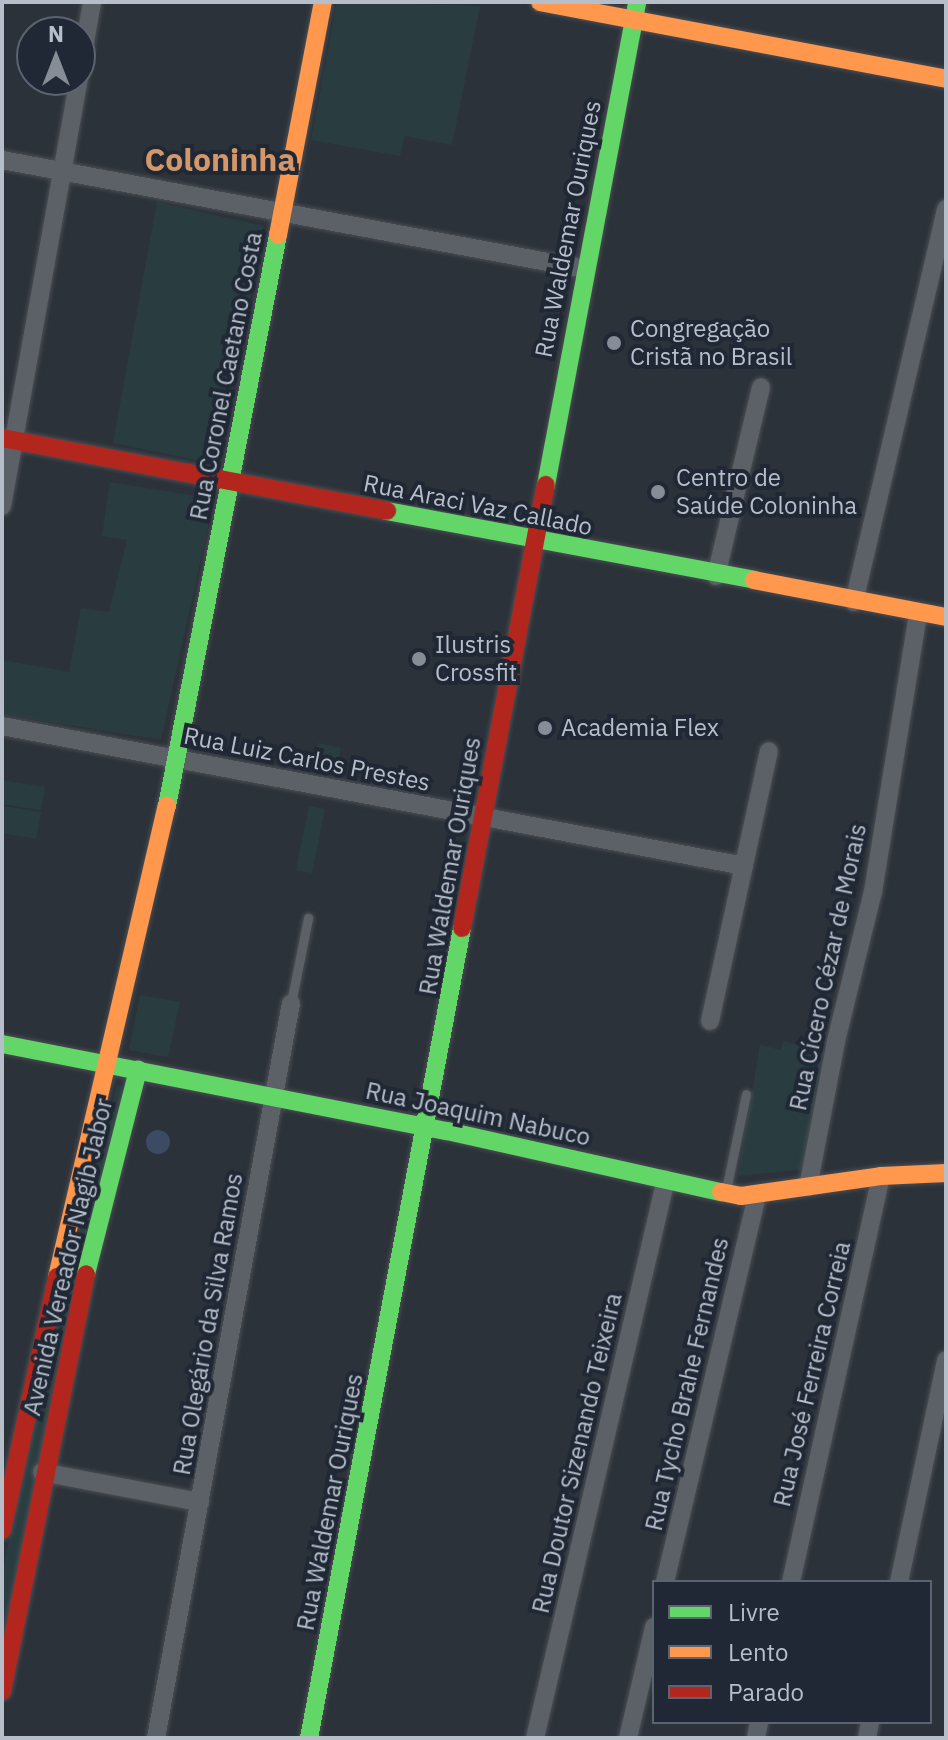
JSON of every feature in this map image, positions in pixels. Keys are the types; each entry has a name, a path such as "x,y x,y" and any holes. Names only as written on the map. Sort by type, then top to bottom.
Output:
{"street":[{"name":"Rua Coronel Caetano Costa","path":"103,1064 176,759 323,2"},
{"path":"540,2 635,11 946,79"},
{"name":"Rua Waldemar Ouriques","path":"309,1738 635,11"},
{"path":"2,506 8,439 76,96"},
{"path":"2,160 585,269"},
{"path":"854,602 946,209"},
{"path":"716,576 761,387"},
{"name":"Rua Araci Vaz Callado","path":"8,439 918,615 946,617"},
{"name":"Rua Cícero Cézar de Morais","path":"808,1187 836,1041 873,892 918,615"},
{"name":"Rua Luiz Carlos Prestes","path":"2,726 744,866"},
{"path":"710,1021 769,751"},
{"name":"Rua Olegário da Silva Ramos","path":"156,1738 291,1003"},
{"name":"Rua Joaquim Nabuco","path":"2,1044 426,1127 725,1194 757,1197 881,1176 946,1173"},
{"name":"Avenida Vereador Nagib Jabor","path":"2,1530 103,1064"},
{"name":"Avenida Vereador Nagib Jabor","path":"2,1691 42,1472 103,1204 138,1070"},
{"name":"Rua José Ferreira Correia","path":"791,1580 881,1176"},
{"name":"Rua Doutor Sizenando Teixeira","path":"535,1738 666,1179"},
{"name":"Rua Tycho Brahe Fernandes","path":"665,1580 757,1197"},
{"path":"75,1199 103,1204"},
{"path":"900,1580 938,1440 946,1360"},
{"path":"15,1467 200,1502"},
{"path":"628,1738 652,1636"}],"lane":[{"name":"Rua Olegário da Silva Ramos","path":"291,1003 308,918"},
{"path":"725,1194 746,1094"}],"green space":[{"path":"337,2 480,6 452,145 405,136 400,156 311,140"},
{"path":"157,202 264,226 218,464 113,443"},
{"path":"110,482 214,499 161,740 2,714 2,660 69,672 81,608 109,612 127,540 102,536"},
{"path":"318,743 341,748 336,775 312,770"},
{"path":"2,780 45,787 41,810 2,804"},
{"path":"2,806 41,812 36,839 2,833"},
{"path":"309,806 325,809 312,873 296,870"},
{"path":"140,995 180,1002 168,1057 129,1050"},
{"path":"783,1041 828,1052 808,1169 738,1176 760,1045 781,1050"},
{"path":"117,1085 124,1087 2,1655 2,1577 23,1469 83,1201"}],"water":[{"path":"158,1130 169,1137 170,1142 163,1153 158,1154 147,1147 146,1142 153,1131"}],"traffic: fast":[{"path":"546,485 637,2"},
{"path":"167,806 278,235"},
{"path":"387,511 754,580"},
{"path":"309,1738 462,928"},
{"path":"2,1044 447,1131 721,1192"},
{"path":"86,1274 138,1070"}],"traffic: slow":[{"path":"278,235 323,2"},
{"path":"540,2 946,79"},
{"path":"754,580 946,617"},
{"path":"57,1277 167,806"},
{"path":"721,1192 741,1196 881,1176 946,1173"}],"traffic: jam":[{"path":"2,438 387,511"},
{"path":"462,928 546,485"},
{"path":"2,1691 86,1274"},
{"path":"2,1530 57,1277"}],"place":[{"name":"Congregação Cristã no Brasil","path":"614,343"},
{"name":"Centro de Saúde Coloninha","path":"658,492"},
{"name":"Ilustris Crossfit","path":"419,659"},
{"name":"Academia Flex","path":"545,728"}],"district":[{"name":"Coloninha","path":"220,159"}]}
